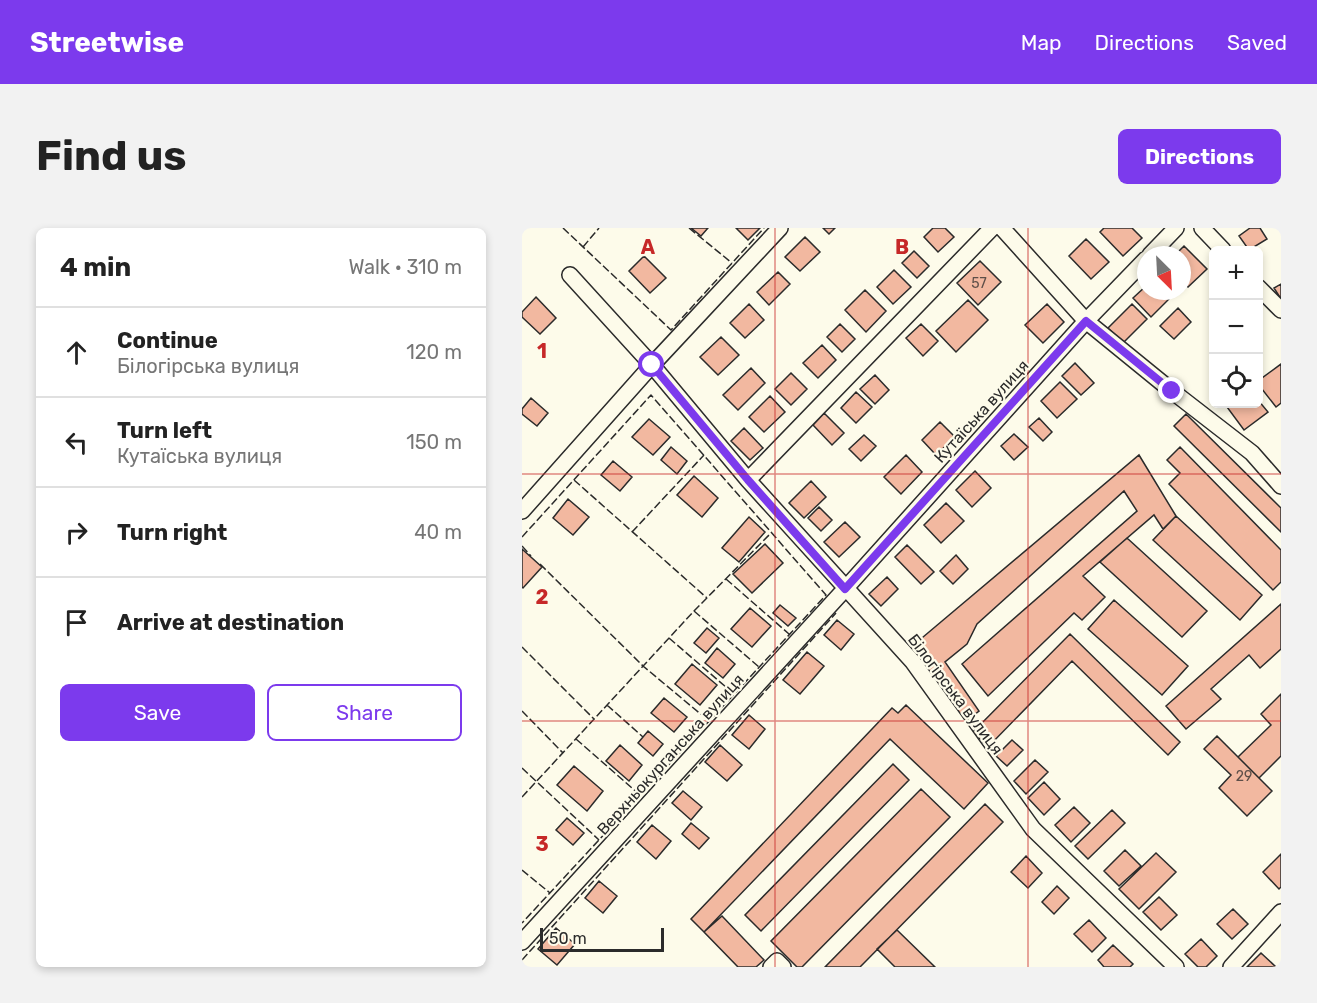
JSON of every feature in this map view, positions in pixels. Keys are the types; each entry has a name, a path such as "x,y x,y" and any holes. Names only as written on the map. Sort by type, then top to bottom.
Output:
{"street":[{"path":"522,511 652,365 780,228"},
{"path":"748,480 992,228"},
{"path":"1002,228 1086,321 1252,453 1281,486"},
{"path":"1159,246 1176,228"},
{"path":"1202,228 1219,246"},
{"name":"Кутаїська вулиця","path":"845,589 1086,321 1137,268"},
{"name":"Білогірська вулиця","path":"570,275 652,365 748,480 913,662 1033,829 1176,967"},
{"path":"1263,291 1281,310"},
{"name":"Верхньокурганська вулиця","path":"522,942 845,589"},
{"path":"1231,967 1281,912"},
{"path":"771,967 777,961 783,967"}],"building":[{"path":"691,228 708,228 701,236"},
{"path":"736,228 760,228 748,240"},
{"path":"823,228 835,228 829,234"},
{"path":"933,228 945,228 954,237 938,252 924,237"},
{"path":"1104,228 1132,228 1142,238 1123,256 1100,232"},
{"path":"1250,228 1260,228 1267,239 1256,246 1246,246 1239,236"},
{"path":"805,237 820,252 800,271 785,257"},
{"path":"1086,239 1109,262 1091,279 1069,256"},
{"path":"914,251 929,266 917,278 902,263"},
{"path":"1191,253 1207,269 1191,284"},
{"path":"644,256 666,278 650,293 629,271"},
{"path":"980,261 1001,282 978,305 957,283"},
{"path":"894,270 911,287 893,304 877,287"},
{"path":"778,272 790,284 769,305 757,292"},
{"path":"1281,284 1281,299 1274,288"},
{"path":"865,290 886,311 866,332 845,310"},
{"path":"1137,294 1137,300 1168,300 1151,317 1133,298"},
{"path":"536,297 556,318 540,334 522,317 522,312"},
{"path":"968,300 988,320 956,352 936,331"},
{"path":"749,304 764,320 745,338 730,323"},
{"path":"1047,304 1064,322 1043,343 1025,325"},
{"path":"1132,304 1147,319 1123,343 1108,328"},
{"path":"1178,308 1191,322 1174,339 1160,326"},
{"path":"840,324 855,339 842,352 827,337"},
{"path":"921,324 938,341 923,356 906,338"},
{"path":"721,337 739,355 718,375 700,357"},
{"path":"822,345 836,360 818,378 803,363"},
{"path":"1075,363 1094,383 1081,395 1062,376"},
{"path":"1281,364 1281,403 1276,407 1263,390 1263,377"},
{"path":"751,368 765,383 738,410 723,395"},
{"path":"791,373 807,389 791,405 775,389"},
{"path":"875,375 889,390 875,404 860,389"},
{"path":"1060,382 1077,399 1057,418 1041,401"},
{"path":"856,392 872,407 856,423 841,408"},
{"path":"770,396 785,412 764,432 749,417"},
{"path":"531,398 548,413 537,426 522,414 522,409"},
{"path":"1263,406 1268,412 1244,430 1228,408 1263,408"},
{"path":"824,413 844,433 832,445 813,425"},
{"path":"1186,414 1281,508 1281,532 1174,426"},
{"path":"1039,418 1052,432 1043,441 1029,427"},
{"path":"649,419 670,437 653,455 632,437"},
{"path":"940,422 955,437 936,455 922,440"},
{"path":"744,428 763,448 750,460 731,441"},
{"path":"1014,434 1028,447 1014,460 1001,446"},
{"path":"864,435 876,446 861,461 849,449"},
{"path":"671,447 687,461 677,474 661,460"},
{"path":"1180,447 1281,550 1281,582 1273,590 1169,484 1180,473 1167,460"},
{"path":"906,455 922,472 901,494 884,477"},
{"path":"1139,455 1176,516 1163,529 1154,515 1083,576 1105,597 1082,620 1074,613 988,696 962,664 1137,511 1124,491 977,624 967,644 945,662 979,711 965,722 910,648"},
{"path":"613,461 632,477 620,491 601,475"},
{"path":"975,471 991,488 972,507 956,490"},
{"path":"694,476 718,498 702,517 677,495"},
{"path":"811,481 826,497 804,518 789,503"},
{"path":"568,499 589,517 573,535 553,518"},
{"path":"946,503 964,521 941,543 924,525"},
{"path":"819,507 832,520 821,531 808,518"},
{"path":"1176,516 1262,595 1240,620 1153,540"},
{"path":"749,517 765,532 739,562 722,548"},
{"path":"845,522 860,537 839,557 824,542"},
{"path":"1127,538 1207,611 1182,637 1100,562"},
{"path":"765,544 783,563 752,593 733,574"},
{"path":"907,545 934,572 921,584 895,557"},
{"path":"522,549 542,567 523,588 522,587"},
{"path":"956,555 968,569 953,584 940,571"},
{"path":"887,577 898,589 881,606 869,594"},
{"path":"1114,600 1188,666 1162,695 1088,629"},
{"path":"1281,604 1281,649 1260,668 1249,655 1211,689 1221,699 1186,729 1166,706"},
{"path":"780,605 796,618 788,626 773,613"},
{"path":"750,608 771,626 752,647 731,629"},
{"path":"837,620 854,634 841,650 824,635"},
{"path":"707,628 719,638 706,653 694,643"},
{"path":"1070,634 1180,742 1168,755 1072,661 988,747 973,732"},
{"path":"717,648 735,664 723,678 705,663"},
{"path":"807,652 824,666 800,694 783,680"},
{"path":"692,664 717,685 700,705 675,684"},
{"path":"1281,694 1281,756 1259,778 1238,757 1271,725 1261,714"},
{"path":"664,698 687,717 674,732 651,713"},
{"path":"906,705 988,783 964,809 890,739 704,932 691,919 892,708 898,713"},
{"path":"749,715 765,729 749,749 732,735"},
{"path":"648,731 663,744 653,756 638,743"},
{"path":"1217,736 1272,791 1247,816 1219,788 1231,775 1204,749"},
{"path":"1012,740 1023,750 1007,766 996,756"},
{"path":"620,745 642,765 629,781 606,761"},
{"path":"720,745 742,765 727,781 705,762"},
{"path":"1035,760 1048,772 1026,794 1014,781"},
{"path":"893,764 909,780 761,931 745,915"},
{"path":"574,766 603,791 587,811 557,785"},
{"path":"1044,782 1060,799 1044,815 1028,798"},
{"path":"921,789 950,817 802,967 797,967 771,941"},
{"path":"683,791 702,807 691,820 672,803"},
{"path":"985,804 1003,822 860,967 825,967"},
{"path":"1074,807 1090,823 1071,842 1055,825"},
{"path":"1112,810 1125,823 1088,859 1075,846"},
{"path":"567,818 584,833 573,845 556,830"},
{"path":"691,823 709,838 699,849 682,834"},
{"path":"652,825 671,841 656,859 637,842"},
{"path":"1125,850 1141,866 1119,886 1104,871"},
{"path":"1156,853 1176,872 1139,909 1119,889"},
{"path":"1281,854 1281,887 1279,889 1263,872"},
{"path":"1026,856 1042,873 1028,888 1011,872"},
{"path":"599,881 617,896 603,913 585,898"},
{"path":"1057,886 1069,898 1054,914 1042,902"},
{"path":"1159,897 1177,915 1161,930 1143,912"},
{"path":"1233,909 1248,924 1232,939 1217,924"},
{"path":"722,916 764,960 756,967 738,967 704,932"},
{"path":"1089,920 1106,938 1092,952 1074,934"},
{"path":"556,928 575,944 557,965 538,949"},
{"path":"897,930 935,967 895,967 877,949"},
{"path":"1201,939 1217,956 1206,967 1198,967 1185,954"},
{"path":"1113,945 1133,964 1130,967 1104,967 1098,960"},
{"path":"1261,953 1276,967 1247,967"}],"fence":[{"path":"563,228 671,330 764,228"},
{"path":"583,247 599,228"},
{"path":"689,228 732,263"},
{"path":"522,537 651,395 826,595 522,923"},
{"path":"632,532 704,455"},
{"path":"574,480 707,598"},
{"path":"522,797 694,611 772,532"},
{"path":"522,546 531,556"},
{"path":"540,564 643,666 709,721"},
{"path":"726,579 789,634"},
{"path":"694,611 759,667"},
{"path":"522,960 836,613"},
{"path":"669,638 734,694"},
{"path":"522,647 594,719"},
{"path":"607,705 643,737"},
{"path":"522,711 563,753"},
{"path":"576,739 640,795"},
{"path":"522,768 599,840"},
{"path":"522,870 550,893"}],"route":[{"path":"652,365 748,480 845,589 1086,321 1172,391"}]}
